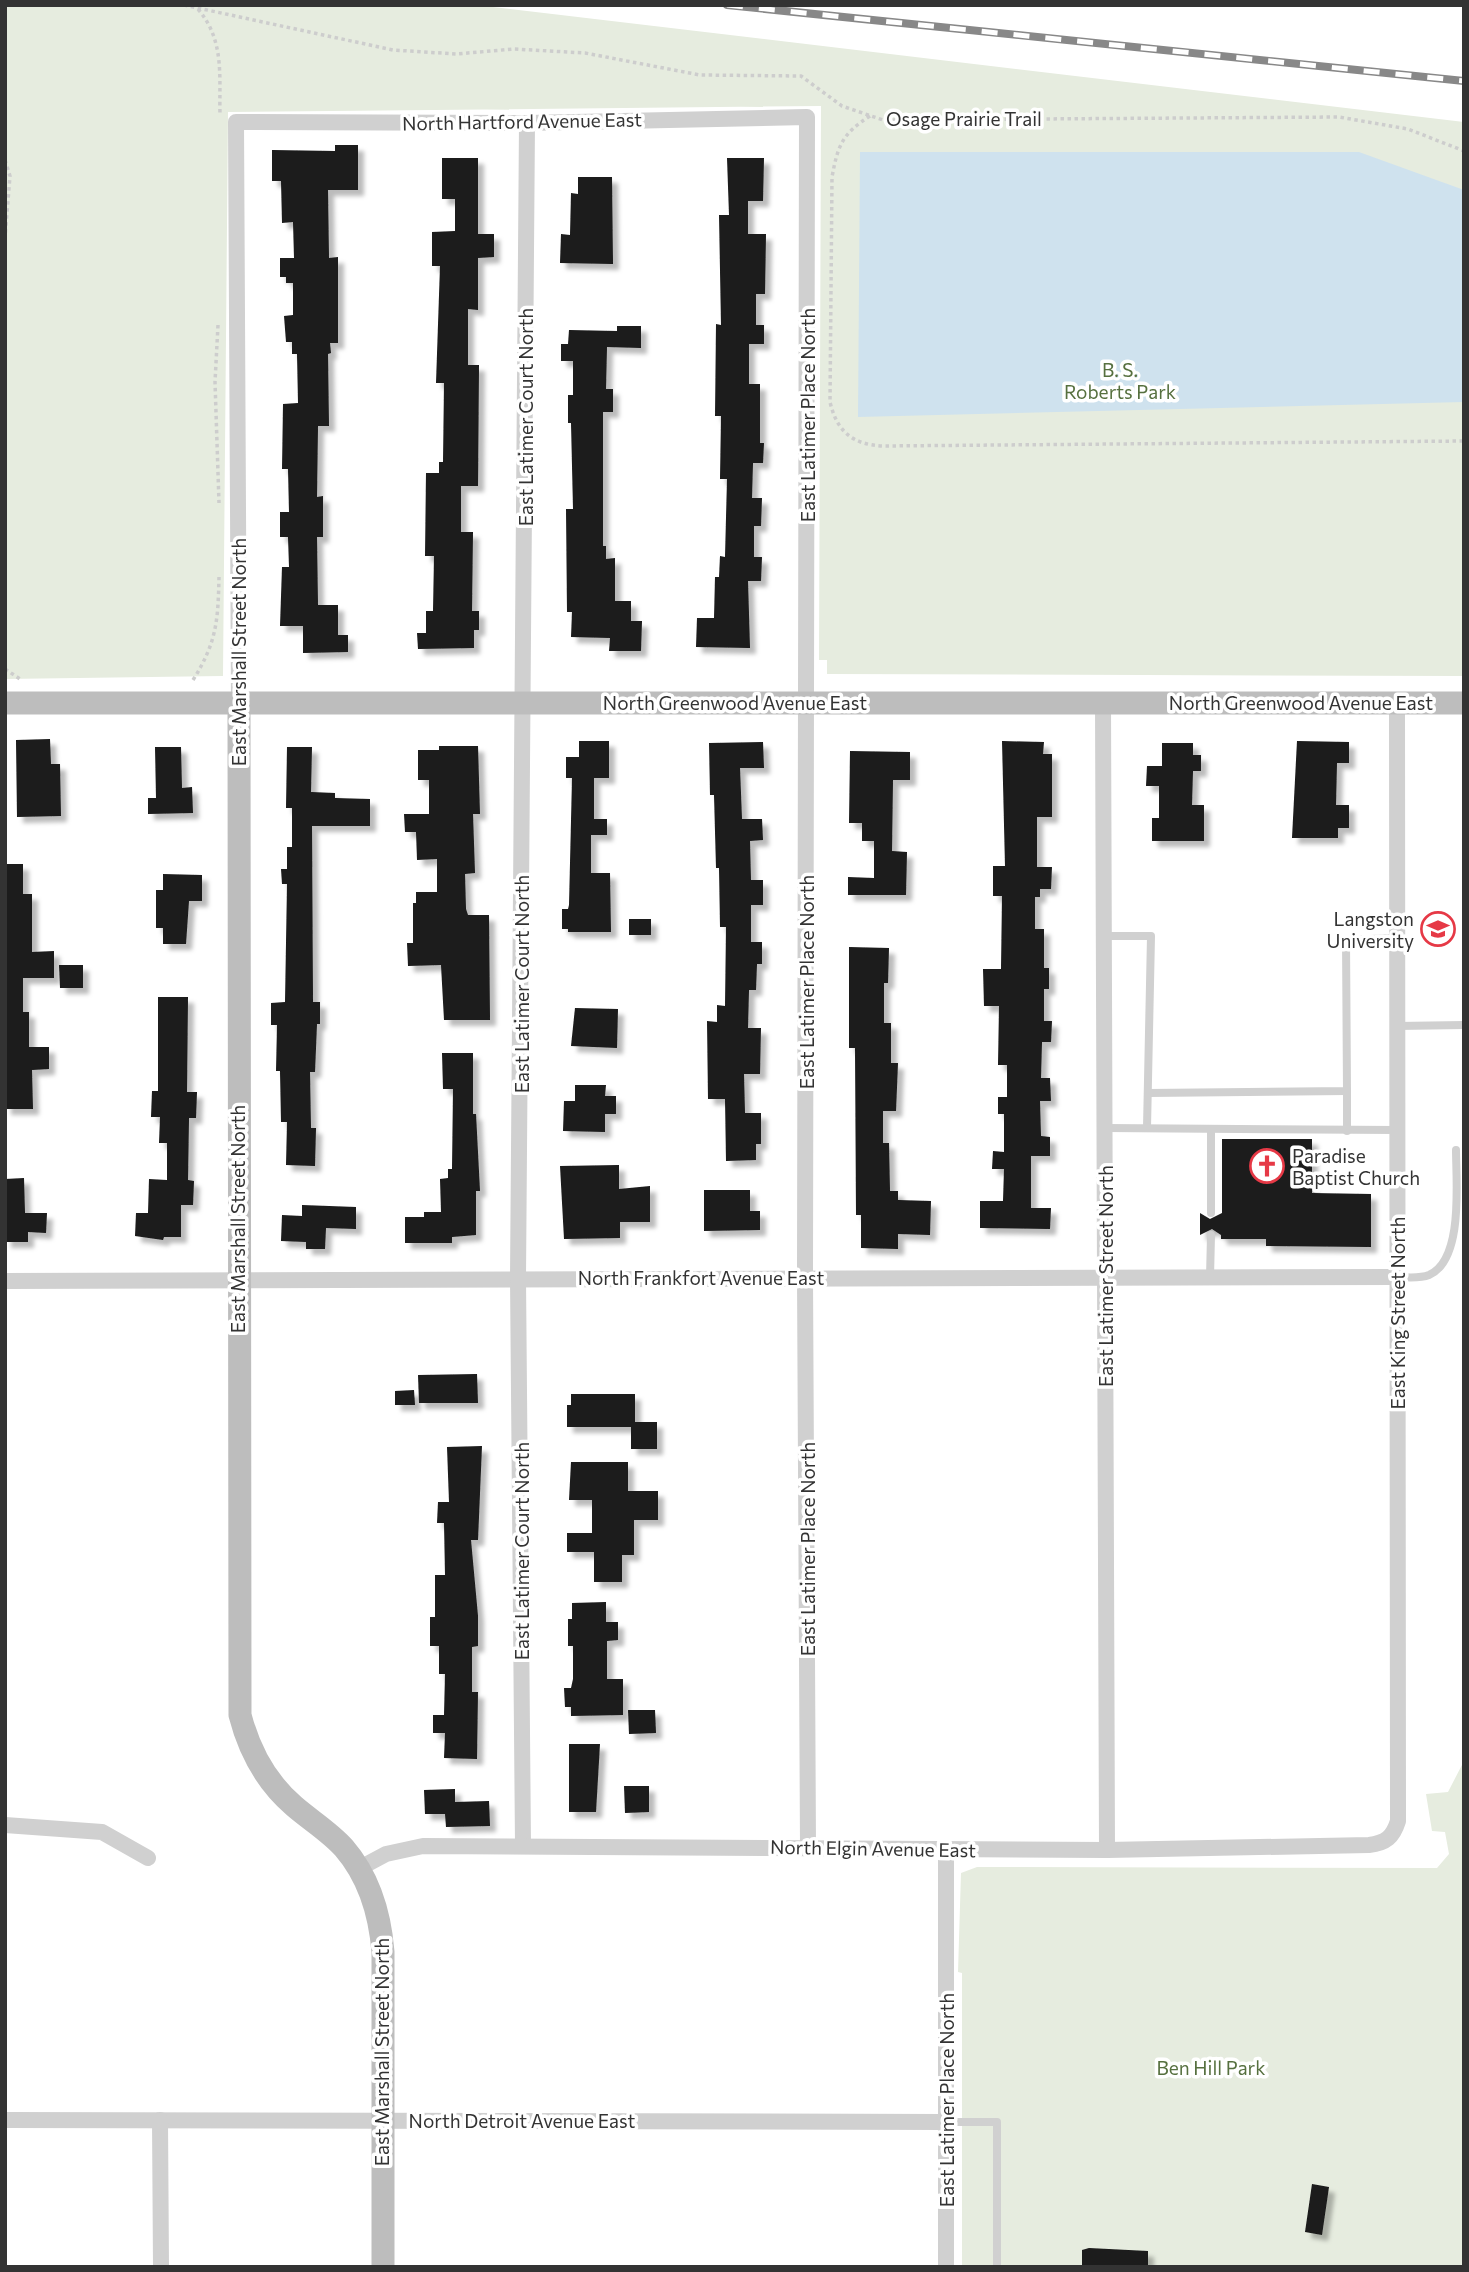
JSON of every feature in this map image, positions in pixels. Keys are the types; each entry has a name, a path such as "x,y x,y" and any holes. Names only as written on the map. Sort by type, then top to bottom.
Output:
{"street":[{"name":"North Hartford Avenue East","path":"236,122 527,123 807,117"},
{"name":"East Latimer Place North","path":"807,117 808,1847"},
{"name":"East Marshall Street North","path":"236,122 240,1715 254,1754 274,1786 344,1848 358,1869 371,1894 382,1933 383,2267"},
{"name":"East Latimer Court North","path":"523,1845 518,1278 527,123"},
{"name":"East Latimer Street North","path":"1103,702 1107,1850"},
{"name":"North Greenwood Avenue East","path":"5,703 1464,703"},
{"name":"East King Street North","path":"1391,1837 1398,1821 1395,938 1397,703"},
{"name":"North Frankfort Avenue East","path":"5,1281 237,1278 1396,1277"},
{"path":"5,1825 102,1832 148,1858"},
{"name":"North Elgin Avenue East","path":"358,1869 386,1854 423,1846 1107,1850 1370,1845 1382,1843 1391,1837"},
{"name":"East Latimer Place North","path":"946,1849 946,2267"},
{"name":"North Detroit Avenue East","path":"5,2120 946,2122"},
{"path":"160,2120 161,2267"}],"lane":[{"path":"1105,936 1151,936 1147,1128"},
{"path":"1346,1131 1346,940 1395,938"},
{"path":"1397,1026 1464,1025"},
{"path":"1148,1093 1347,1091"},
{"path":"1106,1128 1396,1130"},
{"path":"1211,1129 1211,1213"},
{"path":"1396,1277 1422,1278 1433,1274 1447,1255 1454,1234 1456,1150"},
{"path":"1210,1278 1211,1235"},
{"name":"North Detroit Avenue East","path":"946,2122 997,2122 997,2267"}],"path":[{"name":"Osage Prairie Trail","path":"184,5 393,50 456,54 514,49 585,53 700,75 801,76 842,106 883,120 1339,117 1408,129 1464,151"},
{"path":"197,8 214,30 218,44 220,127"},
{"path":"870,116 850,129 838,147 832,177 830,402 834,420 846,436 868,446 1464,441"},
{"path":"5,160 10,176 5,238"},
{"path":"218,317 215,382 219,513"},
{"path":"193,680 212,646 218,620 219,566"},
{"path":"5,669 20,679"}],"green space":[{"name":"B. S. Roberts Park","path":"5,5 476,5 1464,122 1464,676 827,674 827,660 819,660 821,106 228,112 223,676 5,679"},
{"name":"Ben Hill Park","path":"1464,1761 1464,2267 962,2267 962,1973 958,1972 961,1873 977,1867 1437,1868 1449,1854 1445,1832 1432,1831 1426,1794 1448,1792"}],"water":[{"path":"860,152 1359,152 1464,190 1464,402 858,417"}],"building":[{"path":"335,145 358,145 358,190 328,190 329,258 338,257 338,343 330,343 331,353 328,354 329,426 318,426 317,497 323,496 323,537 317,537 318,605 338,605 338,635 348,635 348,652 303,653 303,626 280,626 282,567 289,567 288,537 280,537 280,512 289,512 288,469 282,469 283,404 298,403 297,354 292,354 292,342 286,342 284,316 293,315 293,283 286,283 286,277 280,277 280,258 294,258 293,222 282,223 281,181 272,181 272,150 335,151"},
{"path":"442,158 478,158 478,234 494,234 494,257 478,258 478,310 468,309 468,365 479,365 478,486 461,486 461,532 473,532 472,611 479,611 479,630 474,630 474,648 418,649 417,633 426,633 426,611 433,611 434,556 425,556 426,473 439,473 439,462 443,462 444,383 436,383 440,266 432,266 432,232 455,231 455,199 442,199"},
{"path":"727,158 764,158 763,201 748,201 748,234 766,234 765,294 756,294 756,325 764,325 764,344 749,344 749,384 760,384 760,443 764,443 763,463 753,463 752,498 762,498 761,526 754,526 754,557 762,557 761,581 748,581 750,648 696,647 697,618 714,618 715,577 719,577 720,556 725,557 727,479 720,479 721,416 715,416 716,324 721,325 719,215 729,215"},
{"path":"578,177 612,177 613,264 560,263 561,234 570,235 571,193 578,194"},
{"path":"617,326 641,326 641,348 607,347 606,389 613,389 613,412 603,412 603,546 606,546 606,559 615,558 615,601 631,601 631,621 642,621 641,651 609,651 610,638 571,637 572,612 567,612 566,509 573,509 568,395 573,395 573,361 561,361 561,344 568,344 569,330 617,331"},
{"path":"50,739 51,764 60,764 61,816 17,817 16,740"},
{"path":"579,741 609,741 609,778 594,778 594,819 607,819 607,835 591,835 591,873 610,873 611,932 568,932 568,929 562,929 562,909 568,909 569,905 572,778 566,778 566,757 579,757"},
{"path":"1002,741 1044,742 1043,754 1052,754 1052,817 1037,817 1037,867 1052,867 1051,889 1040,889 1040,897 1035,897 1035,929 1044,929 1044,968 1049,968 1049,989 1044,989 1044,1021 1052,1021 1051,1042 1042,1042 1041,1078 1050,1078 1051,1101 1040,1101 1041,1136 1050,1137 1050,1156 1031,1156 1031,1208 1051,1208 1050,1229 980,1228 980,1201 1003,1201 1004,1169 992,1169 993,1151 1004,1152 1004,1114 998,1114 998,1097 1007,1097 1007,1065 998,1065 999,1006 984,1006 983,969 1001,969 1002,896 993,896 993,866 1005,866"},
{"path":"1297,741 1349,742 1349,763 1337,763 1336,805 1349,805 1349,828 1338,828 1338,838 1292,838"},
{"path":"763,742 764,768 740,768 742,819 762,819 763,840 750,841 751,880 763,880 763,905 751,905 751,942 762,942 762,964 757,964 756,990 749,990 748,1028 761,1028 760,1074 744,1074 745,1113 761,1113 761,1144 756,1144 756,1160 726,1161 725,1099 708,1099 707,1021 717,1022 717,1005 725,1006 726,927 720,927 719,868 716,868 714,795 710,795 709,743"},
{"path":"1162,743 1193,743 1193,755 1201,755 1201,771 1193,771 1192,805 1204,805 1204,841 1152,841 1152,818 1159,818 1159,786 1146,786 1147,766 1162,766"},
{"path":"439,746 478,746 480,814 473,814 475,873 465,874 466,909 468,915 489,915 490,1020 444,1020 441,965 408,966 407,943 413,943 413,903 416,903 416,892 437,892 437,859 417,860 416,832 405,832 404,814 429,814 429,780 418,780 418,750 439,750"},
{"path":"155,747 181,747 182,788 192,787 193,813 148,814 148,798 156,798"},
{"path":"287,747 312,747 311,792 335,793 335,798 370,799 370,826 312,826 313,1002 320,1002 315,1072 310,1072 311,1128 316,1128 315,1166 286,1165 287,1122 281,1122 280,1071 276,1071 277,1025 271,1025 271,1003 285,1002 287,884 282,884 281,869 287,869 287,847 292,847 292,808 286,808"},
{"path":"850,751 910,752 910,780 893,780 892,851 907,852 906,895 848,895 848,877 874,878 874,841 862,841 862,823 849,823"},
{"path":"5,864 23,864 23,894 32,894 32,952 54,951 54,978 23,978 23,1012 29,1012 29,1047 49,1047 49,1069 32,1070 33,1109 5,1109"},
{"path":"163,874 202,875 202,901 189,901 186,944 163,944 163,928 156,928 156,890 163,890"},
{"path":"629,919 651,919 651,935 629,935"},
{"path":"849,947 889,948 888,983 884,983 884,1023 891,1023 891,1063 898,1063 896,1111 883,1111 883,1143 889,1143 890,1191 898,1191 898,1200 931,1201 930,1235 898,1234 898,1249 861,1248 861,1215 856,1215 855,1048 849,1048"},
{"path":"59,965 83,965 83,988 60,988"},
{"path":"158,997 188,997 187,1092 197,1092 196,1118 189,1118 188,1180 194,1181 193,1205 181,1205 181,1237 164,1237 163,1240 135,1236 136,1213 148,1213 149,1179 167,1180 167,1143 159,1143 160,1117 151,1117 152,1091 158,1091"},
{"path":"575,1008 618,1009 617,1048 571,1046"},
{"path":"442,1053 473,1053 473,1114 476,1114 480,1191 476,1191 476,1235 452,1237 452,1243 405,1243 405,1217 424,1217 424,1212 441,1212 440,1179 448,1178 448,1169 452,1169 453,1089 443,1089"},
{"path":"575,1085 606,1085 605,1096 616,1096 616,1114 605,1114 605,1132 563,1131 564,1101 575,1101"},
{"name":"Paradise Baptist Church","path":"1222,1139 1312,1139 1312,1193 1371,1194 1371,1247 1266,1246 1266,1239 1221,1239 1221,1235 1212,1229 1200,1235 1200,1213 1210,1219 1222,1213"},
{"path":"619,1165 619,1189 650,1186 650,1222 620,1222 620,1238 564,1239 560,1166"},
{"path":"24,1178 25,1213 47,1213 46,1233 28,1232 28,1242 5,1242 5,1179"},
{"path":"704,1190 750,1190 750,1211 760,1211 760,1230 704,1231"},
{"path":"302,1205 356,1207 356,1229 326,1228 325,1249 306,1249 306,1242 281,1241 282,1215 302,1216"},
{"path":"477,1374 478,1403 419,1403 418,1375"},
{"path":"414,1390 415,1405 395,1405 395,1391"},
{"path":"571,1394 635,1394 635,1422 657,1422 657,1449 631,1449 631,1427 567,1427 567,1405 571,1405"},
{"path":"482,1446 478,1540 471,1540 478,1616 478,1646 472,1647 472,1692 478,1692 477,1759 444,1758 445,1733 433,1733 433,1715 444,1715 445,1674 439,1674 439,1646 430,1646 430,1617 435,1617 435,1575 445,1575 444,1523 437,1523 438,1502 449,1502 447,1447"},
{"path":"571,1462 628,1462 628,1491 658,1491 658,1520 634,1520 634,1555 622,1555 622,1582 594,1582 594,1552 567,1552 567,1533 592,1533 592,1500 569,1500"},
{"path":"606,1602 606,1622 618,1622 618,1640 607,1641 607,1679 623,1679 623,1715 571,1716 571,1707 565,1707 564,1688 571,1688 573,1679 573,1646 568,1646 568,1619 572,1619 572,1603"},
{"path":"628,1710 655,1710 656,1733 629,1734"},
{"path":"569,1744 600,1744 596,1812 569,1812"},
{"path":"624,1786 649,1786 649,1812 625,1813"},
{"path":"455,1789 455,1802 489,1801 490,1826 446,1827 445,1814 425,1814 424,1790"},
{"path":"1312,2184 1329,2187 1322,2235 1305,2232"},
{"path":"1089,2248 1148,2251 1148,2267 1082,2267 1082,2250"}],"railway":[{"path":"727,5 1464,81"}],"place":[{"name":"Langston University","path":"1438,929"},
{"name":"Paradise Baptist Church","path":"1267,1166"}]}
